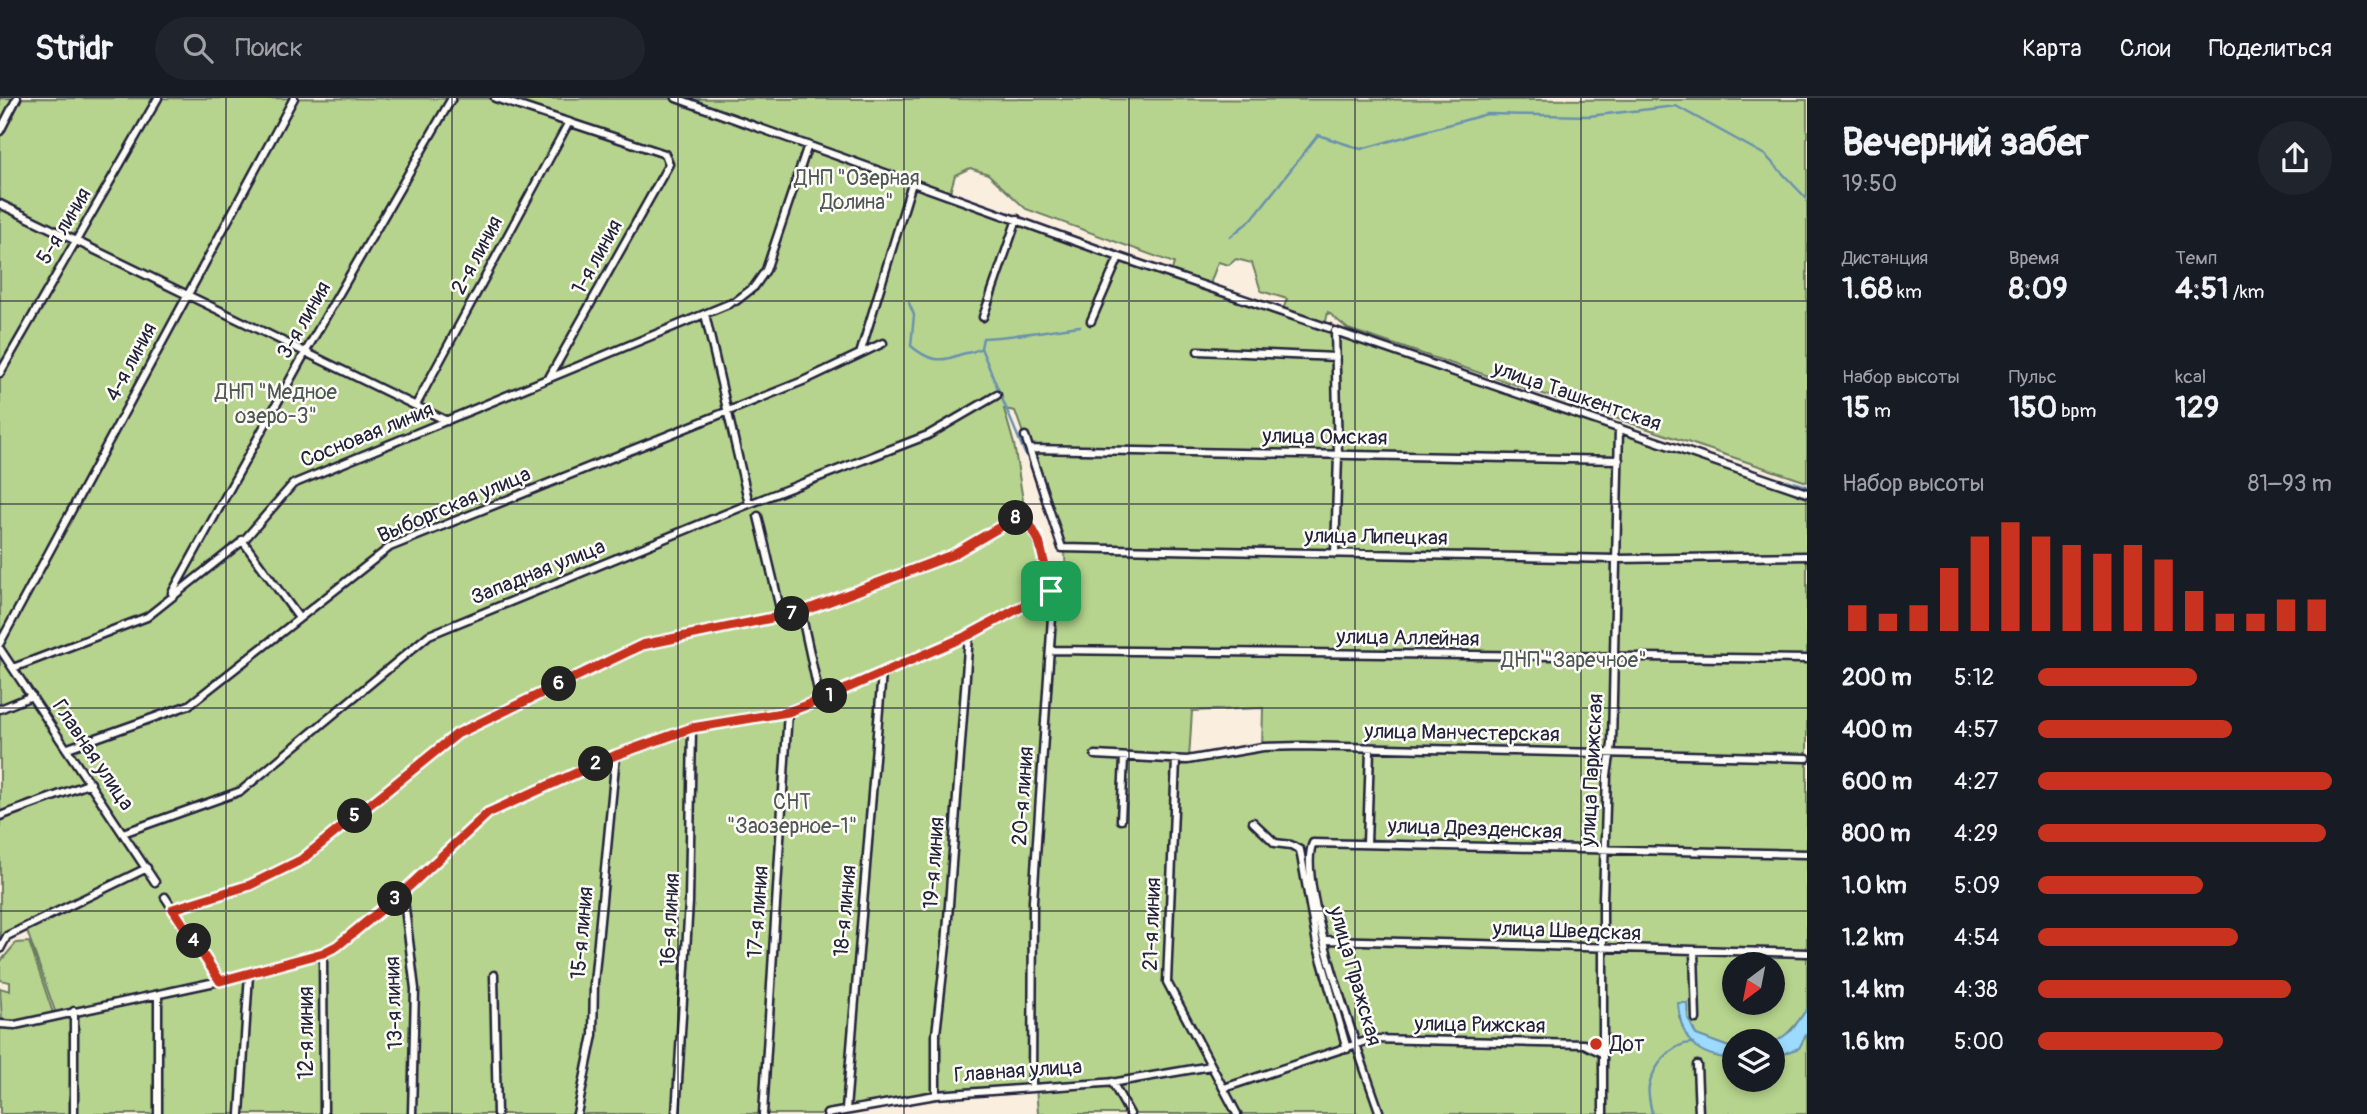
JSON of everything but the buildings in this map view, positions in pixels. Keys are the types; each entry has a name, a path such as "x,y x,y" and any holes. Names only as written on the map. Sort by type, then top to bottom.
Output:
{"street":[{"path":"0,131 18,98"},
{"name":"5-я линия","path":"0,373 158,98"},
{"name":"4-я линия","path":"0,643 294,98"},
{"name":"3-я линия","path":"170,598 306,351 452,98"},
{"path":"495,98 569,122"},
{"name":"улица Ташкентская","path":"676,98 1119,257 1807,493"},
{"name":"1-я линия","path":"550,376 669,164 665,154 569,122"},
{"name":"2-я линия","path":"416,404 569,122"},
{"name":"Сосновая линия","path":"13,668 147,617 242,540 293,484 733,302 754,287 766,270 808,145"},
{"path":"860,354 912,183"},
{"path":"0,204 447,421"},
{"path":"983,317 1017,219"},
{"path":"1091,321 1119,257"},
{"path":"705,314 749,504"},
{"path":"1332,329 1336,357 1338,455 1335,554"},
{"name":"Выборгская улица","path":"68,748 189,705 390,547 729,411 883,343"},
{"path":"1198,351 1336,357"},
{"name":"Западная улица","path":"123,833 241,791 429,635 749,504 928,435 997,395"},
{"name":"улица Парижская","path":"1603,1114 1602,950 1615,658 1619,428"},
{"name":"улица Липецкая","path":"1025,436 1062,548 1617,559 1807,556"},
{"name":"улица Омская","path":"1030,449 1619,460"},
{"name":"20-я линия","path":"801,612 952,555 1024,513 1039,541 1051,591 1051,650 1033,901 1032,1086"},
{"path":"758,516 782,617"},
{"path":"242,540 299,618"},
{"path":"0,1024 15,1025 158,995 323,953 337,946 403,892 488,813 616,755 692,728 788,712 820,700 969,635 1051,591"},
{"path":"173,909 250,885 301,860 457,734 642,645 801,612 820,700"},
{"name":"19-я линия","path":"936,1095 936,1034 946,945 969,635"},
{"name":"Главная улица","path":"0,649 155,882"},
{"name":"улица Аллейная","path":"1051,650 1807,659"},
{"name":"18-я линия","path":"846,1110 883,673"},
{"path":"0,709 32,696"},
{"name":"17-я линия","path":"763,1114 788,712"},
{"name":"16-я линия","path":"676,1114 689,902 692,728"},
{"name":"улица Манчестерская","path":"1095,755 1176,760 1275,746 1807,758"},
{"path":"1367,844 1370,750"},
{"name":"15-я линия","path":"577,1114 593,1035 594,983 616,755"},
{"path":"1121,820 1124,758"},
{"name":"21-я линия","path":"1176,760 1167,982 1237,1114"},
{"path":"0,816 91,783"},
{"path":"1253,822 1275,843 1291,845 1300,850 1317,944 1347,1049"},
{"name":"улица Дрезденская","path":"1311,846 1322,842 1807,854"},
{"name":"улица Пражская","path":"1311,846 1316,904 1333,978 1380,1114"},
{"path":"0,949 3,938 147,868"},
{"name":"13-я линия","path":"403,892 415,989 412,1114"},
{"path":"165,897 220,981"},
{"name":"улица Шведская","path":"1326,940 1602,950 1807,953"},
{"path":"1694,951 1696,1019"},
{"name":"12-я линия","path":"323,953 324,1114"},
{"path":"240,1114 248,974"},
{"path":"494,975 497,1114"},
{"path":"158,995 158,1114"},
{"path":"74,1011 74,1114"},
{"name":"улица Рижская","path":"1224,1088 1372,1040 1584,1044 1602,1053"},
{"path":"1697,1065 1699,1114"},
{"name":"Главная улица","path":"827,1114 936,1095 1112,1082 1211,1066"},
{"path":"1112,1082 1130,1114"}],"green space":[{"path":"0,98 1807,100 1807,482 1348,329 1328,312 1325,326 1807,493 1807,1009 1785,1035 1785,1029 1722,1029 1722,1045 1696,1035 1688,1018 1688,1007 1679,1016 1687,1035 1698,1048 1722,1058 1722,1092 1785,1092 1785,1053 1799,1048 1807,1033 1807,1114 1038,1114 1036,1086 936,1095 827,1114 0,1114 0,1024 15,1025 56,1014 26,928 0,939","holes":["970,168 988,174 1026,209 1174,263 1171,274 949,196 955,175","1236,259 1252,263 1261,291 1287,299 1282,312 1209,287 1218,262 1229,265","1004,409 1015,411 1065,550 1066,582 1051,590 1039,541 1025,513 1014,444","1263,708 1262,750 1189,759 1192,711"]},
{"path":"29,942 53,1013 20,1022 2,1021 0,988 10,991 10,982 0,980 0,962 16,943"}],"water":[{"path":"1678,1003 1687,1003 1688,1018 1696,1035 1722,1045 1722,1057 1700,1050 1693,1044 1687,1037"},
{"path":"1807,1009 1807,1033 1799,1048 1785,1053 1785,1035"}],"waterway":[{"path":"1230,237 1252,219 1318,135 1361,149 1487,114 1589,116 1676,106 1765,155 1807,199"},
{"path":"909,303 914,315 911,346 934,359 945,359 975,351 981,348 983,338 1080,326"},
{"path":"981,348 1026,456"},
{"path":"1786,480 1807,486"},
{"path":"1652,1114 1649,1089 1659,1064 1671,1051 1693,1043"}],"place":[{"name":"Дот","path":"1596,1044"}],"route":[{"path":"1024,513 1039,541 1051,591 969,635 820,700 788,712 692,728 616,755 488,813 403,892 337,946 323,953 220,981 173,909 250,885 301,860 457,734 642,645 801,612 952,555 1024,513"}],"park label":[{"name":"ДНП \"Озерная Долина\"","path":"857,190"},
{"name":"ДНП \"Медное озеро-3\"","path":"276,404"},
{"name":"ДНП \"Заречное\"","path":"1574,660"},
{"name":"СНТ \"Заозерное-1\"","path":"792,814"}]}
